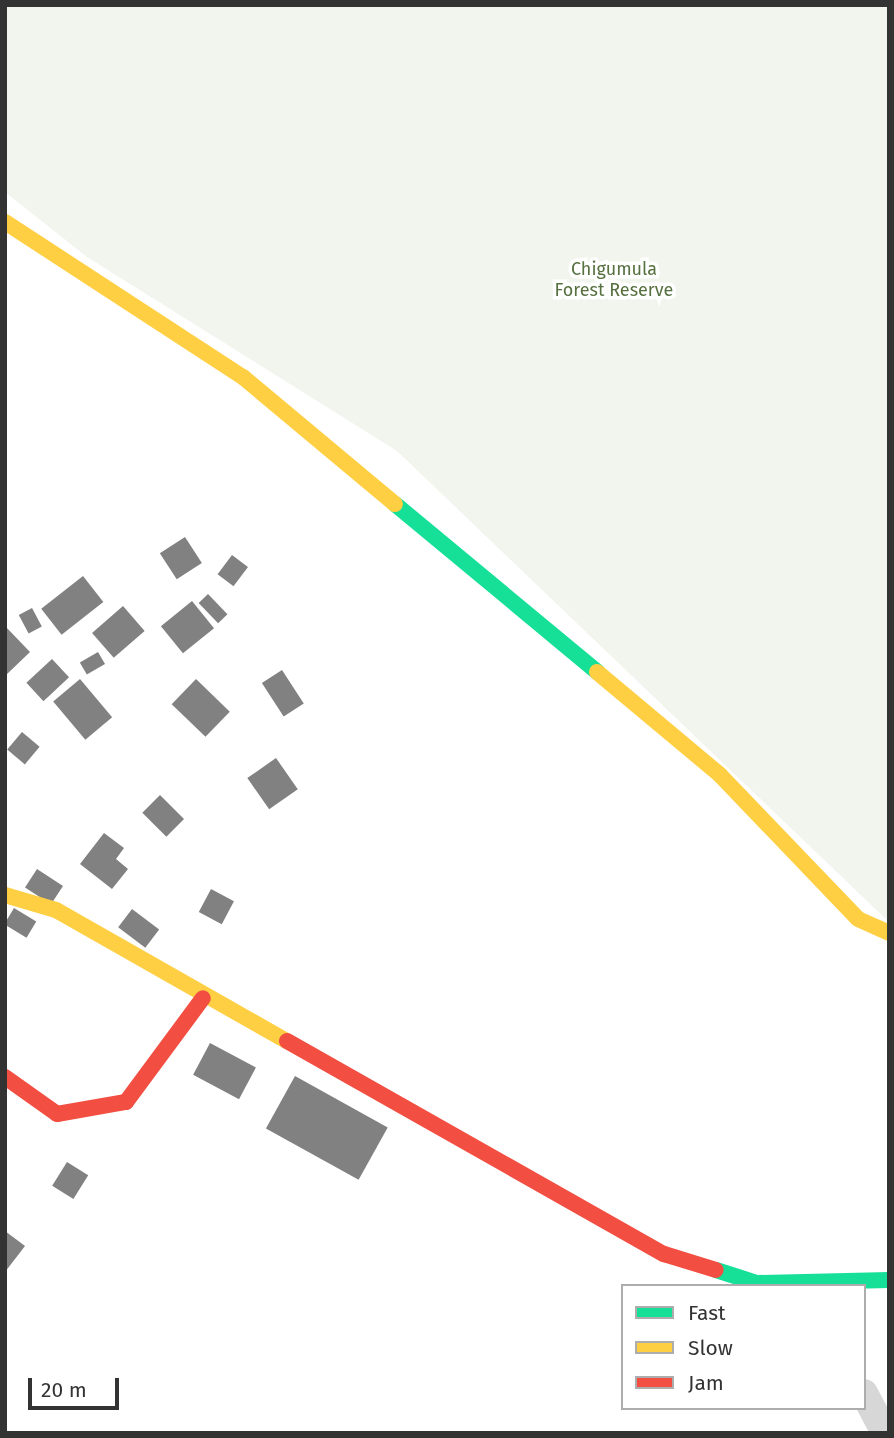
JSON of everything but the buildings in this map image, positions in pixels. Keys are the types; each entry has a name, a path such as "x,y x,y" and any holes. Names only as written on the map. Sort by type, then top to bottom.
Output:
{"street":[{"path":"5,222 243,377 720,775 858,919 889,933"},
{"path":"5,895 56,910 203,998 332,1063 632,1239 758,1284 889,1280"},
{"path":"5,1077 57,1114 126,1102 203,998"},
{"path":"866,1397 885,1433"}],"green space":[{"name":"Chigumula Forest Reserve","path":"5,5 889,5 889,922 397,451 87,257 5,192"}],"traffic: fast":[{"path":"395,504 597,672"},
{"path":"716,1270 757,1283 889,1280"}],"traffic: slow":[{"path":"5,222 243,377 395,504"},
{"path":"597,672 720,775 858,919 889,933"},
{"path":"5,895 56,910 287,1041"}],"traffic: jam":[{"path":"5,1077 57,1114 126,1102 203,998"},
{"path":"287,1041 664,1254 716,1270"}]}
